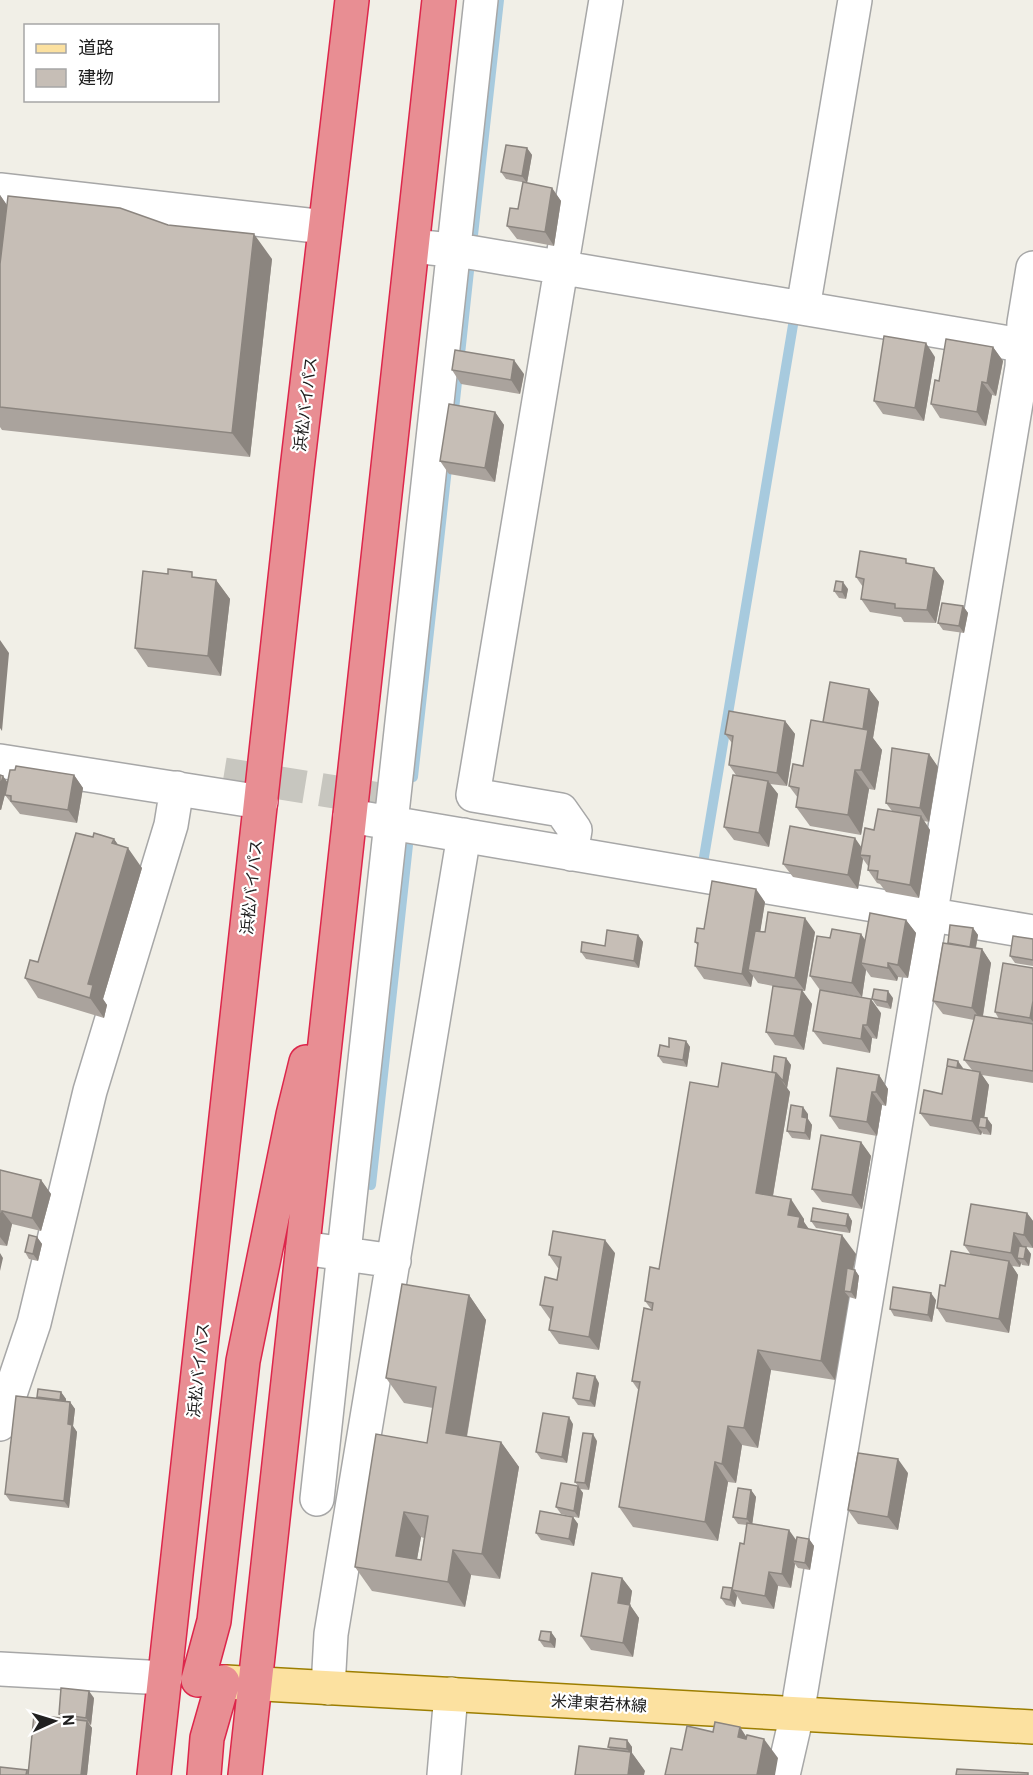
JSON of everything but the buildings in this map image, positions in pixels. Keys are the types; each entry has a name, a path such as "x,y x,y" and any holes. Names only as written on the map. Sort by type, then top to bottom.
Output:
{"highway":[{"name":"浜松バイパス","path":"154,1775 352,0"},
{"path":"245,1775 440,0"},
{"path":"204,1775 214,1621 243,1360 293,1115 335,950"}],"main road":[{"name":"米津東若林線","path":"165,1678 1033,1727"}],"street":[{"path":"317,1499 344,1253 400,814 454,250 481,0"},
{"path":"560,852 575,830 561,810 473,795 606,0"},
{"path":"803,309 855,0"},
{"path":"0,190 325,227"},
{"path":"412,246 454,250 561,267 1028,346"},
{"path":"783,1775 797,1714 1022,368 1028,346 1033,268"},
{"path":"87,774 91,753 224,774"},
{"path":"0,761 261,802"},
{"path":"0,1424 34,1323 90,1091 171,825 177,789"},
{"path":"400,814 464,836 1033,932"},
{"path":"350,816 400,814 552,828 560,852"},
{"path":"328,1688 331,1634 464,836"},
{"path":"303,1248 394,1261"},
{"path":"284,1418 366,1429"},
{"path":"276,1494 352,1505"},
{"path":"0,1669 165,1678"},
{"path":"444,1775 451,1694"}],"waterway":[{"path":"473,235 499,0"},
{"path":"453,419 469,271"},
{"path":"703,863 794,319"},
{"path":"413,777 448,459"},
{"path":"371,1185 408,845"}],"tunnel":[{"path":"224,774 410,804"}]}
